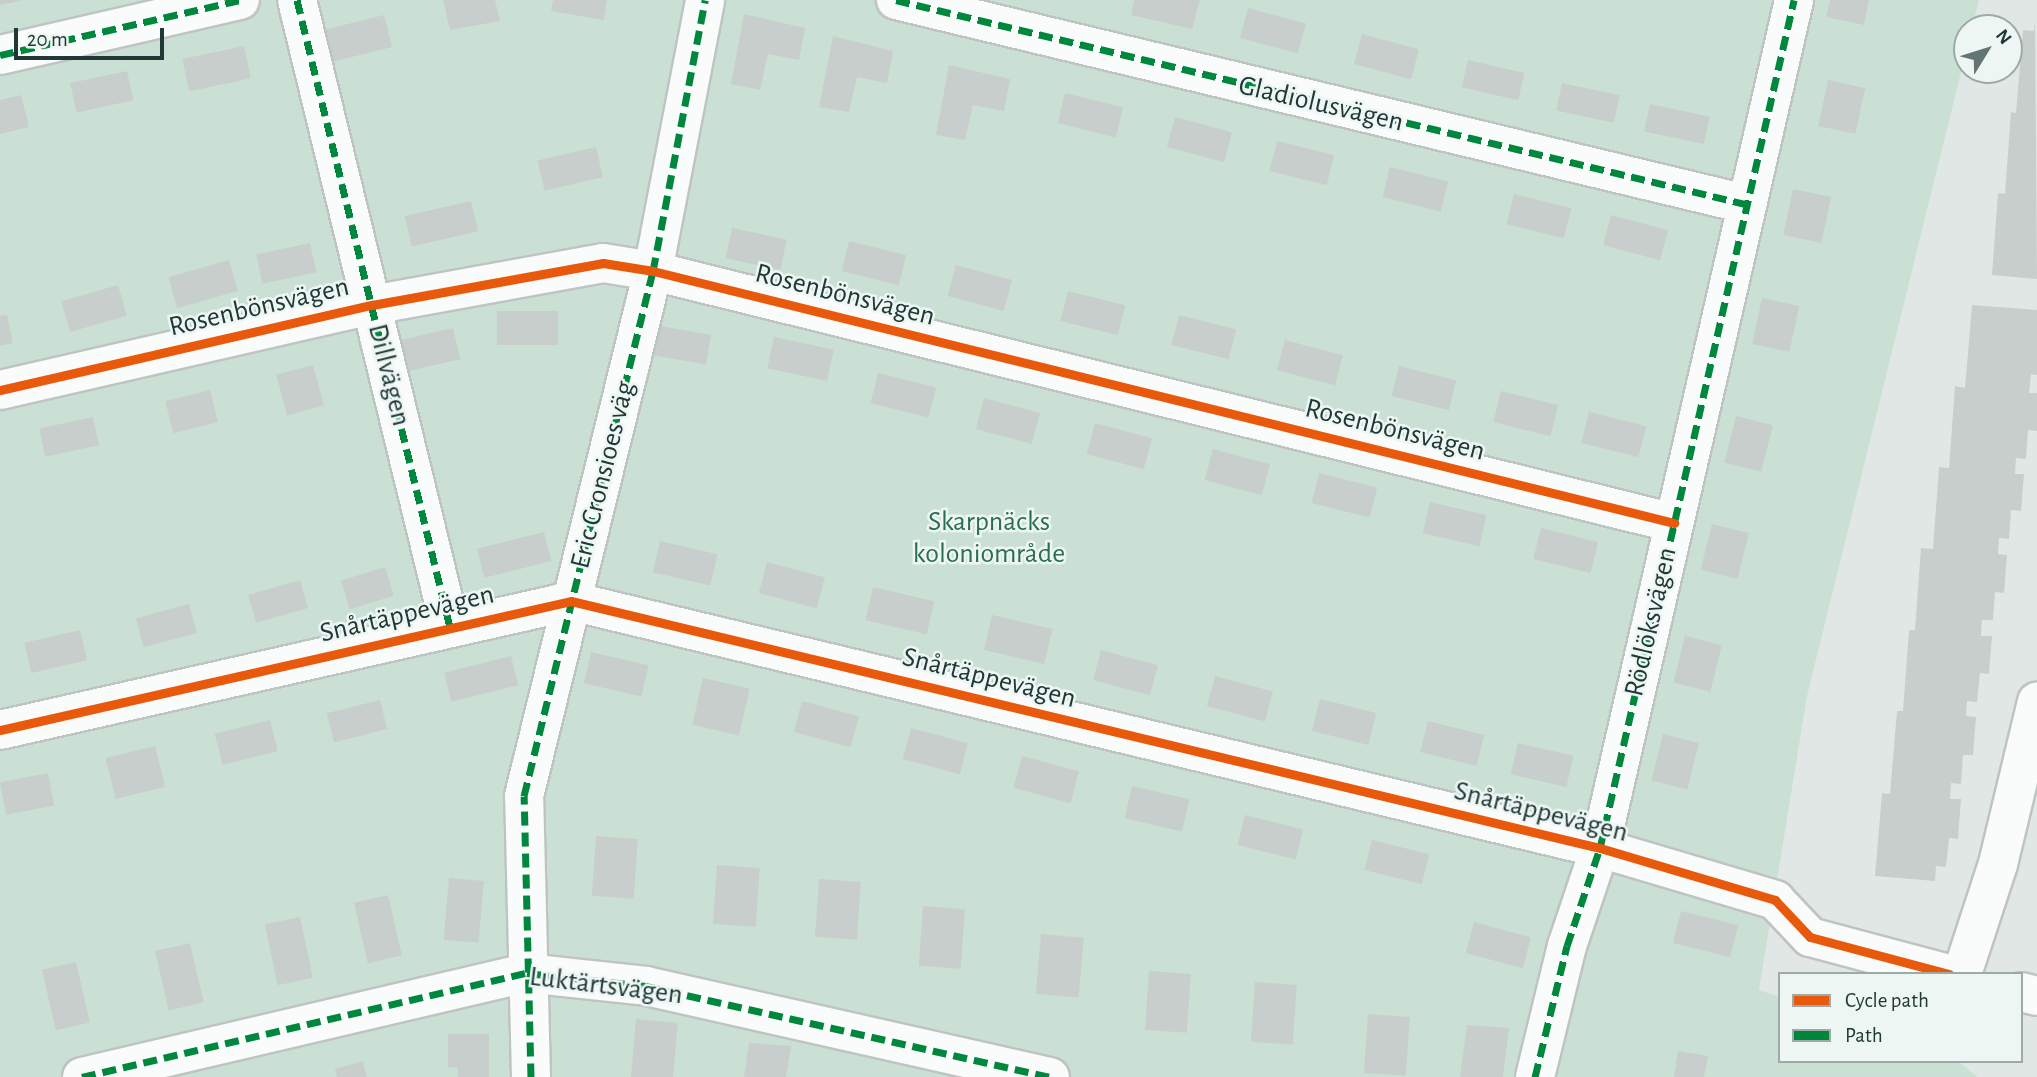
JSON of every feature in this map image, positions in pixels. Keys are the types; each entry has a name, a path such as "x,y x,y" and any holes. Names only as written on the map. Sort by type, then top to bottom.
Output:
{"street":[{"path":"0,55 240,0"},
{"name":"Dillvägen","path":"297,0 450,627"},
{"name":"Eric Cronsioes väg","path":"531,1077 524,796 653,271 705,0"},
{"name":"Gladiolusvägen","path":"896,0 1746,204"},
{"name":"Rödlöksvägen","path":"1535,1077 1567,946 1600,848 1794,0"},
{"name":"Rosenbönsvägen","path":"0,390 372,305 603,263 653,271 1674,523"},
{"name":"Snårtäppevägen","path":"0,730 571,601 1600,848 1775,900 1811,937 1942,972"},
{"path":"1963,972 1998,864 2037,702"},
{"name":"Luktärtsvägen","path":"82,1077 527,973 646,986 1050,1077"}],"green space":[{"name":"Skarpnäcks koloniområde","path":"0,0 1979,0 1976,14 1953,14 1953,84 1958,84 1807,696 1759,990 1778,996 1778,1063 1960,1063 1977,1077 0,1077"}],"building":[{"path":"0,0 19,0 20,1 0,5"},
{"path":"443,0 495,0 500,21 450,30"},
{"path":"553,0 607,0 604,20 551,11"},
{"path":"1134,0 1200,0 1192,29 1131,15"},
{"path":"1830,0 1869,0 1864,25 1826,17"},
{"path":"1248,8 1306,24 1298,53 1240,38"},
{"path":"744,14 805,28 799,60 768,54 760,90 731,84"},
{"path":"384,15 392,47 332,62 324,30"},
{"path":"2035,19 2037,279 1992,275 1998,193 2005,194 2011,112 2016,113 2018,84 2023,84 2023,30 2034,31"},
{"path":"1362,34 1419,49 1411,79 1354,64"},
{"path":"833,36 893,51 887,83 857,77 849,112 819,107"},
{"path":"244,46 251,78 189,91 182,59"},
{"path":"1468,60 1525,73 1518,100 1462,87"},
{"path":"949,65 1010,79 1004,111 973,105 965,140 936,135"},
{"path":"127,71 133,100 77,112 70,83"},
{"path":"1828,80 1865,88 1855,134 1818,126"},
{"path":"1562,83 1620,95 1614,123 1556,110"},
{"path":"1065,93 1123,108 1116,138 1058,123"},
{"path":"21,95 29,127 0,134 0,100"},
{"path":"1650,104 1710,117 1704,144 1644,131"},
{"path":"1175,117 1232,132 1224,162 1167,147"},
{"path":"1277,141 1334,155 1327,185 1270,171"},
{"path":"596,147 603,177 545,191 538,160"},
{"path":"1390,167 1448,182 1441,212 1383,197"},
{"path":"1793,189 1831,197 1821,243 1783,235"},
{"path":"1514,194 1571,208 1564,238 1507,224"},
{"path":"471,201 478,231 412,247 405,216"},
{"path":"1611,215 1668,230 1660,260 1603,245"},
{"path":"732,228 787,240 780,270 726,258"},
{"path":"849,241 906,255 899,285 842,271"},
{"path":"310,243 316,272 262,284 256,254"},
{"path":"229,260 238,291 177,308 168,277"},
{"path":"956,265 1012,280 1004,311 948,296"},
{"path":"118,285 127,316 70,332 61,301"},
{"path":"1068,291 1125,305 1118,335 1061,321"},
{"path":"1762,298 1799,306 1789,352 1752,344"},
{"path":"1972,305 2037,310 2037,375 2031,374 2029,393 2037,393 2037,431 2028,430 2026,459 2016,458 2015,474 2024,474 2021,511 2011,510 2009,539 1999,538 1998,554 2007,555 2004,593 1995,592 1993,620 1982,620 1981,636 1992,636 1989,674 1980,673 1977,702 1967,701 1966,716 1976,717 1973,755 1963,755 1961,784 1951,783 1950,799 1961,799 1958,839 1949,838 1946,867 1936,866 1935,881 1875,876 1882,793 1890,794 1897,711 1903,711 1909,630 1915,630 1921,548 1933,549 1939,467 1949,468 1955,386 1965,388"},
{"path":"497,311 558,311 558,345 497,345"},
{"path":"7,315 13,343 0,346 0,316"},
{"path":"1179,315 1236,329 1229,359 1172,345"},
{"path":"654,325 711,335 706,365 649,355"},
{"path":"453,328 460,359 404,372 396,341"},
{"path":"774,337 834,350 827,381 767,368"},
{"path":"1285,340 1343,356 1335,385 1277,370"},
{"path":"313,365 324,406 287,415 276,375"},
{"path":"1399,366 1456,380 1449,410 1392,396"},
{"path":"878,373 936,388 929,418 871,403"},
{"path":"210,390 218,422 173,433 165,401"},
{"path":"1501,391 1558,405 1551,436 1493,422"},
{"path":"984,398 1040,413 1032,444 976,429"},
{"path":"1589,412 1646,426 1639,457 1581,443"},
{"path":"1736,416 1773,425 1761,472 1724,463"},
{"path":"93,417 99,445 45,457 39,428"},
{"path":"1095,423 1152,438 1144,469 1087,454"},
{"path":"1213,449 1270,464 1262,495 1205,480"},
{"path":"1319,473 1377,488 1370,518 1312,503"},
{"path":"1430,502 1487,515 1479,546 1423,533"},
{"path":"1712,524 1749,533 1738,579 1701,570"},
{"path":"1541,528 1598,542 1591,573 1533,559"},
{"path":"544,532 551,561 484,578 477,549"},
{"path":"660,541 717,554 710,585 653,572"},
{"path":"767,562 825,578 817,608 759,593"},
{"path":"385,567 394,596 350,609 341,580"},
{"path":"300,580 308,608 256,623 248,595"},
{"path":"873,587 934,601 927,634 865,620"},
{"path":"189,604 197,633 144,647 136,618"},
{"path":"992,615 1052,629 1044,664 984,650"},
{"path":"80,630 87,660 31,673 24,643"},
{"path":"1685,636 1722,645 1710,692 1673,683"},
{"path":"1101,650 1158,665 1150,695 1093,680"},
{"path":"591,652 648,665 641,696 584,683"},
{"path":"511,656 518,685 451,702 444,673"},
{"path":"1215,676 1273,692 1265,721 1207,706"},
{"path":"703,678 750,689 739,736 692,725"},
{"path":"1320,699 1376,713 1368,745 1312,731"},
{"path":"380,700 387,729 334,742 327,713"},
{"path":"802,701 859,716 851,747 794,732"},
{"path":"270,720 278,751 222,765 215,734"},
{"path":"1428,721 1484,735 1477,766 1420,752"},
{"path":"911,728 968,743 960,774 903,759"},
{"path":"1663,734 1699,743 1687,790 1651,781"},
{"path":"1518,743 1574,756 1566,787 1511,774"},
{"path":"155,746 165,787 116,799 106,758"},
{"path":"1022,756 1079,771 1070,803 1013,788"},
{"path":"48,773 54,805 6,815 0,782"},
{"path":"1132,786 1189,799 1182,831 1125,818"},
{"path":"1245,815 1303,830 1296,860 1238,845"},
{"path":"596,836 638,839 634,899 592,896"},
{"path":"1372,840 1429,854 1422,884 1365,870"},
{"path":"717,865 760,868 756,927 713,924"},
{"path":"449,878 484,881 478,943 444,940"},
{"path":"819,879 861,882 857,940 815,937"},
{"path":"388,895 402,955 368,963 354,903"},
{"path":"923,906 965,909 961,969 919,966"},
{"path":"1681,911 1738,925 1730,957 1673,943"},
{"path":"300,917 313,978 278,985 265,924"},
{"path":"1474,922 1531,937 1523,968 1466,953"},
{"path":"1041,934 1084,938 1079,998 1036,994"},
{"path":"190,943 204,1002 169,1011 155,951"},
{"path":"76,962 90,1022 56,1030 42,970"},
{"path":"1149,971 1191,974 1187,1033 1145,1030"},
{"path":"1255,982 1297,985 1293,1045 1251,1042"},
{"path":"1368,1014 1410,1017 1406,1076 1364,1073"},
{"path":"636,1019 678,1023 673,1077 631,1077"},
{"path":"1467,1025 1509,1028 1503,1077 1460,1077"},
{"path":"448,1034 489,1034 489,1077 458,1077 458,1068 448,1067"},
{"path":"749,1043 791,1046 786,1077 744,1077"},
{"path":"1678,1051 1708,1056 1704,1077 1674,1077"},
{"path":"363,1061 367,1077 337,1077 335,1069"}],"marked path":[{"path":"0,55 240,0"},
{"path":"297,0 450,627"},
{"path":"531,1077 524,796 653,271 705,0"},
{"path":"896,0 1746,204"},
{"path":"1535,1077 1567,946 1600,848 1794,0"},
{"path":"82,1077 527,973 646,986 1050,1077"}],"cycle path":[{"path":"0,390 372,305 603,263 653,271 1674,523"},
{"path":"0,730 571,601 1600,848 1775,900 1810,937 1941,972"}]}
